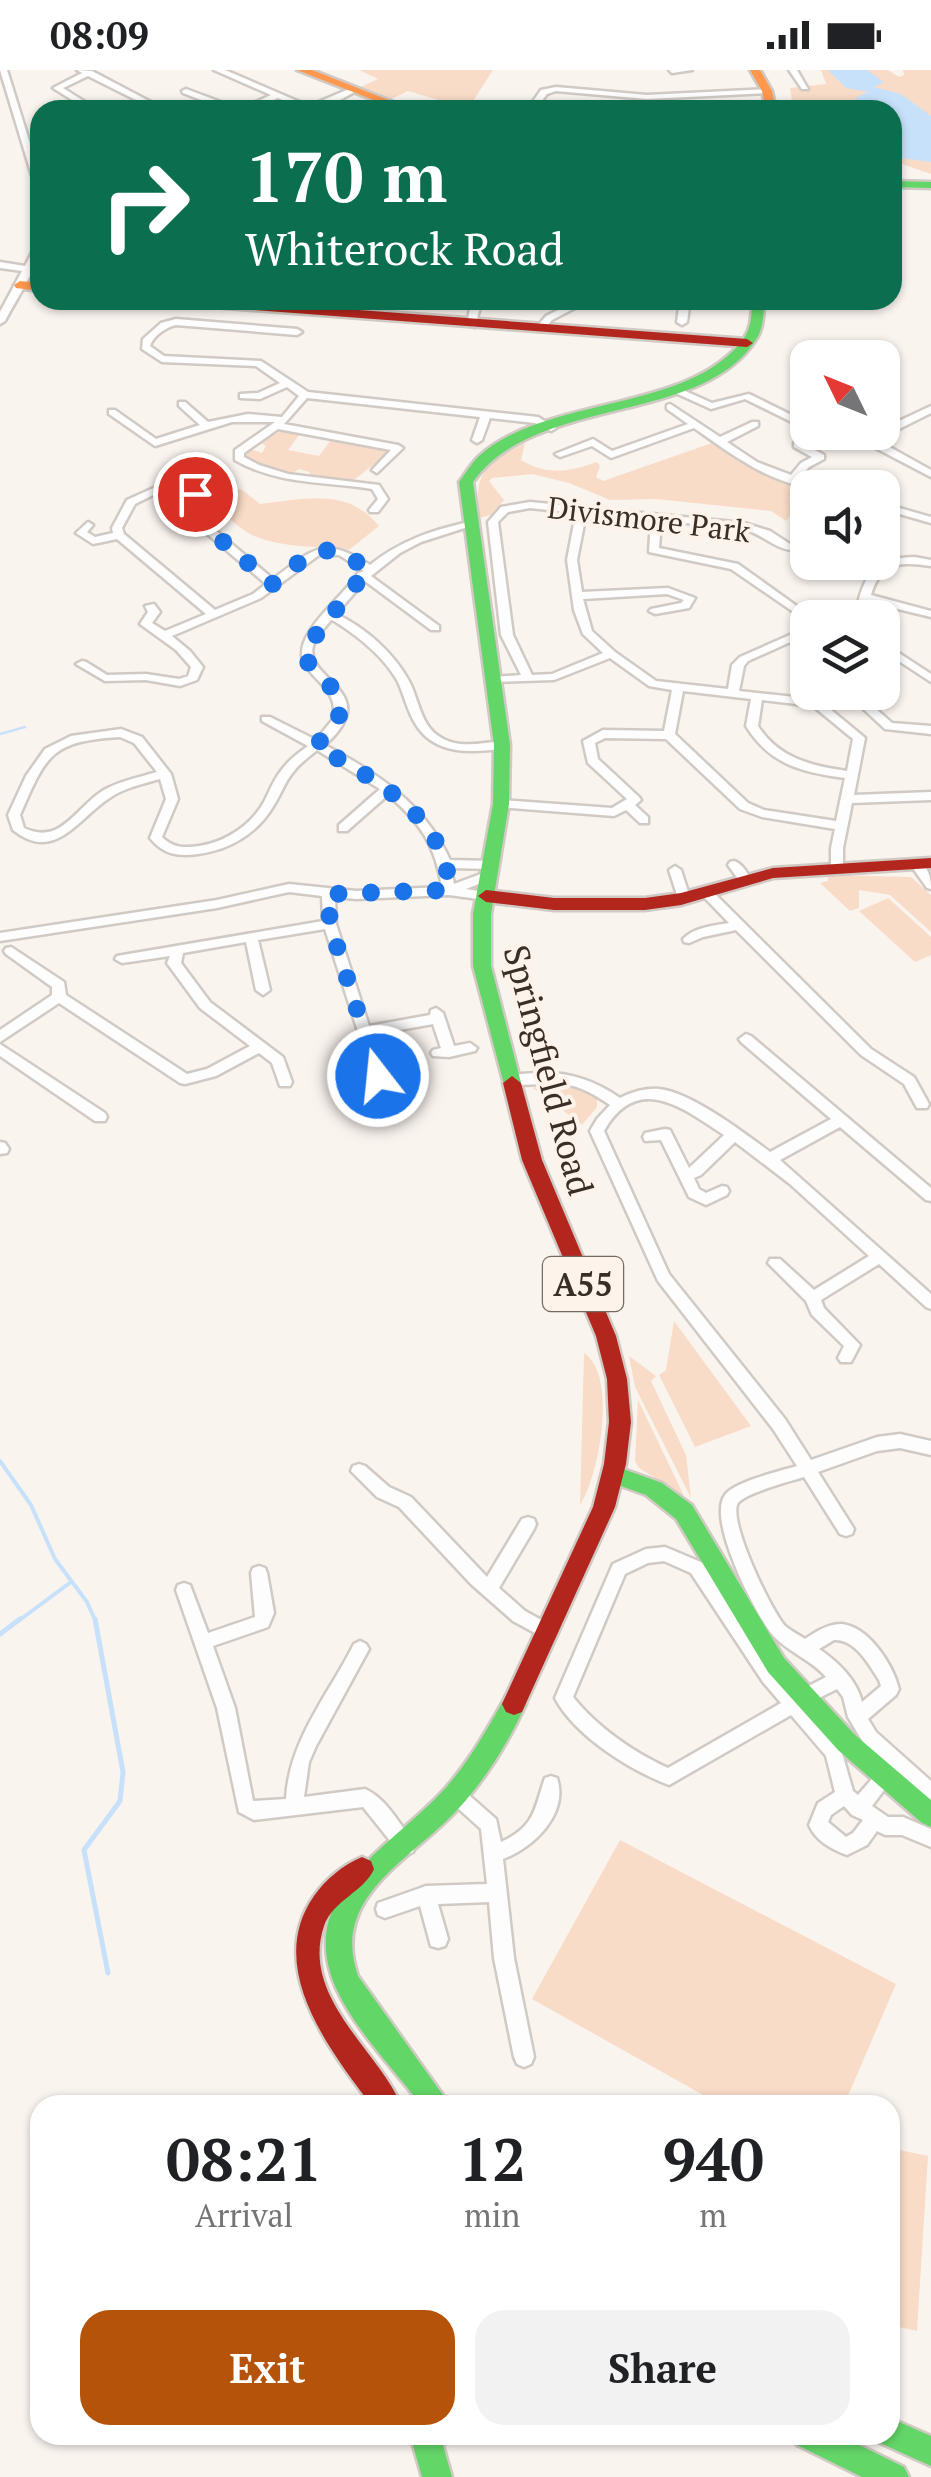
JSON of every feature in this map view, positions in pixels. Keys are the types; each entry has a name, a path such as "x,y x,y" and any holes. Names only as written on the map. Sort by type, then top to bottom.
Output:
{"main road":[{"path":"302,70 380,100"},
{"path":"902,184 931,185"},
{"path":"350,310 472,325 733,347 754,334 758,310"},
{"name":"Springfield Road","path":"403,1848 456,1795 498,1730 548,1632 615,1475 622,1411 615,1362 532,1160 482,966 481,929 501,804 502,745 465,489 472,470 498,447 537,427 672,398 733,347"},
{"path":"489,879 554,904 624,906 708,893 739,873 924,864"},
{"path":"615,1475 654,1489 684,1512 698,1529 758,1640 799,1701 931,1815"},
{"name":"A55","path":"381,2095 318,2000 308,1970 306,1940 309,1926 326,1897 358,1871 403,1848"},
{"name":"A55","path":"403,1848 349,1900 339,1926 339,1960 346,1982 370,2018 430,2095"},
{"path":"900,2437 931,2450"},
{"path":"428,2445 437,2477"},
{"path":"828,2445 894,2477"}],"street":[{"path":"100,77 116,70"},
{"path":"218,70 287,100"},
{"path":"672,71 688,70"},
{"path":"793,70 804,84 815,82"},
{"path":"2,71 30,149"},
{"path":"78,100 58,88 85,72 143,100"},
{"path":"538,100 544,92 556,89 648,97 762,82"},
{"path":"330,100 352,90"},
{"path":"186,91 209,100"},
{"path":"266,100 276,96"},
{"path":"5,119 18,118"},
{"path":"0,265 30,281 0,321"},
{"path":"472,325 474,310"},
{"path":"540,329 548,318 565,310"},
{"path":"682,322 684,310"},
{"path":"297,332 176,322 164,325 146,341 150,353 162,359 258,363 305,395 486,415 537,427"},
{"path":"243,396 260,396 285,384"},
{"path":"305,395 280,423 239,452 239,458 273,476 367,482 383,499 374,510"},
{"path":"672,398 694,425 718,442 752,464 790,479"},
{"path":"672,398 711,406 753,398 790,418"},
{"path":"182,404 204,423"},
{"path":"900,425 931,409"},
{"path":"112,416 155,443 204,423 257,415 398,448 378,470"},
{"path":"477,440 486,415"},
{"path":"718,442 754,424"},
{"path":"560,454 593,442 611,455 694,425"},
{"path":"801,470 820,457 807,450"},
{"path":"888,450 931,474"},
{"path":"186,484 195,494 189,513 273,584"},
{"path":"162,488 131,502 117,528 214,616"},
{"name":"Divismore Park","path":"528,678 507,635 493,522 505,508 744,526 766,533 789,548"},
{"path":"900,511 931,520"},
{"path":"581,512 572,560 578,596 587,632 611,654 644,681 790,700"},
{"path":"656,519 653,550 734,566 790,606"},
{"path":"165,774 106,794 63,833 35,837 25,834 14,823 41,755 56,745 110,733 128,734 138,740 165,774 172,799 156,838 160,844 179,852 217,845 252,826 288,769 338,722 341,710 335,688 304,653 328,615 365,572 406,544 469,525"},
{"path":"88,526 80,533 93,541 120,534"},
{"path":"168,634 214,616 273,584 309,556 322,551 341,552 435,628"},
{"path":"863,600 869,578 881,566 902,561 931,563"},
{"path":"578,596 649,592 678,592 690,598 685,606 655,618 649,592"},
{"path":"864,597 931,614"},
{"path":"82,664 105,678 146,677 184,682 196,675 196,668 168,634 146,624 154,612 150,606"},
{"path":"328,615 349,626 393,667 408,692 416,720 441,743 502,745"},
{"path":"733,693 738,665 744,659 790,638"},
{"path":"494,680 554,677 611,654"},
{"path":"900,657 931,678"},
{"path":"669,734 678,688"},
{"path":"757,697 752,726 781,755 804,768 852,775"},
{"path":"825,710 859,738"},
{"path":"871,710 889,726"},
{"path":"266,719 388,789 432,836 446,864 449,890"},
{"path":"859,738 889,726 931,730"},
{"path":"501,804 614,812 635,800 592,760 589,740 603,734 669,734 744,806 762,813 842,826"},
{"path":"837,868 859,738"},
{"path":"343,828 388,789"},
{"path":"847,799 931,796"},
{"path":"628,806 644,820"},
{"path":"446,864 489,879"},
{"path":"924,864 931,885"},
{"path":"675,870 684,898"},
{"path":"0,938 217,904 260,888 328,894 449,890 489,879"},
{"path":"449,890 489,879"},
{"path":"708,893 866,1052 909,1080 922,1104"},
{"path":"328,894 330,924 381,1067"},
{"path":"285,1082 280,1063 200,1001 174,963 177,954 186,948 330,924"},
{"path":"689,939 699,933 739,925"},
{"path":"251,937 264,990"},
{"path":"11,951 59,984 59,997"},
{"path":"122,959 158,952 177,954"},
{"path":"59,997 185,1079 211,1074 260,1046"},
{"path":"59,997 1,1038 100,1117"},
{"path":"365,1030 436,1014 443,1052 470,1048"},
{"path":"746,1039 931,1196"},
{"path":"512,1080 547,1076 581,1080 620,1105"},
{"path":"846,1529 810,1468 663,1278 597,1131 602,1118 634,1098 668,1095 772,1158 931,1303"},
{"path":"772,1158 840,1120"},
{"path":"686,1175 696,1171 734,1133"},
{"path":"650,1138 665,1134 694,1193 706,1200 722,1191"},
{"path":"813,1298 879,1257"},
{"path":"774,1262 813,1298 817,1311 852,1345 846,1358"},
{"path":"931,1448 900,1442 877,1444 740,1492 730,1499 728,1510 733,1539 760,1604 778,1630 806,1648 839,1678 851,1693 857,1716 870,1738 931,1793"},
{"path":"359,1472 383,1492 405,1502 487,1588 520,1616 548,1632"},
{"path":"487,1588 496,1580 528,1524"},
{"path":"839,1678 799,1701 668,1777 648,1768 569,1708 564,1698 618,1570 634,1560 666,1554 698,1568 741,1637 799,1701 834,1752 859,1808 884,1826 919,1830 931,1838"},
{"path":"203,1642 262,1622 265,1614 259,1573"},
{"path":"184,1590 234,1738 244,1806 254,1811 370,1800 403,1848"},
{"path":"806,1648 834,1632 845,1631 857,1636 889,1678 890,1689 884,1698 857,1716"},
{"path":"295,1805 298,1760 340,1691 360,1649"},
{"path":"859,1808 884,1778"},
{"path":"493,1854 515,1849 528,1835 548,1806 552,1784"},
{"path":"456,1795 490,1826 495,1893 524,2057"},
{"path":"385,1908 426,1895 495,1893"},
{"path":"426,1895 438,1939"}],"shaded area":[{"path":"359,70 493,70 474,100 438,100 408,91 389,100 379,100 352,91 378,79"},
{"path":"821,70 888,70 899,77 904,75 903,70 931,70 931,174 902,164 902,100 792,100 790,88 826,84"},
{"path":"281,431 300,434 288,450 319,456 331,440 388,453 354,480 311,476 299,469 278,474 244,457 247,448 262,453 266,446 259,442"},
{"path":"525,443 521,460 531,465 559,471 597,462 600,466 596,477 603,481 712,443 748,464 790,481 790,516 786,521 771,511 656,499 610,500 569,483 532,474 492,478 489,481 504,500 491,515 479,518 481,479 500,457"},
{"path":"241,489 260,504 309,498 339,501 353,505 379,526 349,550 265,540 242,529 209,500"},
{"path":"828,875 911,877 931,895 931,932 890,895 859,890 859,908 850,911 820,883 828,881"},
{"path":"888,898 931,937 931,955 915,962 859,911"},
{"path":"550,1081 589,1091 597,1098 597,1107 582,1125 533,1088"},
{"path":"674,1321 751,1426 695,1447 659,1375 666,1370"},
{"path":"584,1353 594,1365 603,1403 599,1450 580,1505"},
{"path":"629,1356 656,1376 651,1381 686,1455 691,1498 635,1387"},
{"path":"638,1400 684,1496 639,1468 635,1461"},
{"path":"620,1840 896,1984 848,2095 703,2095 532,1999"},
{"path":"900,2150 928,2156 917,2331 900,2327"}],"water":[{"path":"828,70 867,70 884,82 874,87 901,94 931,116 931,162 902,158 902,100 857,100 868,92 846,88"}],"waterway":[{"path":"0,734 25,727"},
{"path":"0,1461 31,1505 55,1559 87,1602 95,1620"},
{"path":"17,1622 71,1582"},
{"path":"0,1634 20,1619"},
{"path":"95,1620 123,1772 120,1801 84,1850 108,1973"}],"traffic: fast":[{"path":"902,184 931,185"},
{"path":"512,1083 482,966 482,914 501,804 502,745 466,482 485,458 512,440 546,426 664,392 730,361 751,338 758,310"},
{"path":"615,1475 654,1489 684,1512 776,1665 846,1742 931,1815"},
{"path":"429,2095 347,1982 337,1954 339,1928 348,1904 364,1882 466,1782 514,1704"},
{"path":"900,2437 931,2451"},
{"path":"428,2445 437,2477"},
{"path":"828,2445 894,2477"}],"traffic: slow":[{"path":"302,70 382,100"},
{"path":"755,70 769,100"},
{"path":"20,285 30,286"}],"traffic: jam":[{"path":"307,310 747,343"},
{"path":"486,896 554,904 645,904 681,899 773,873 931,863"},
{"path":"512,1083 532,1160 606,1336 617,1379 620,1422 604,1507 514,1704"},
{"path":"362,1869 331,1893 313,1918 307,1946 310,1974 320,2004 380,2095"}],"route":[{"path":"195,494 189,513 273,584 309,556 322,551 341,552 368,569 305,649 306,660 338,693 341,710 338,722 315,746 402,801 432,836 449,873 449,890 328,894 330,924 378,1076"}]}
